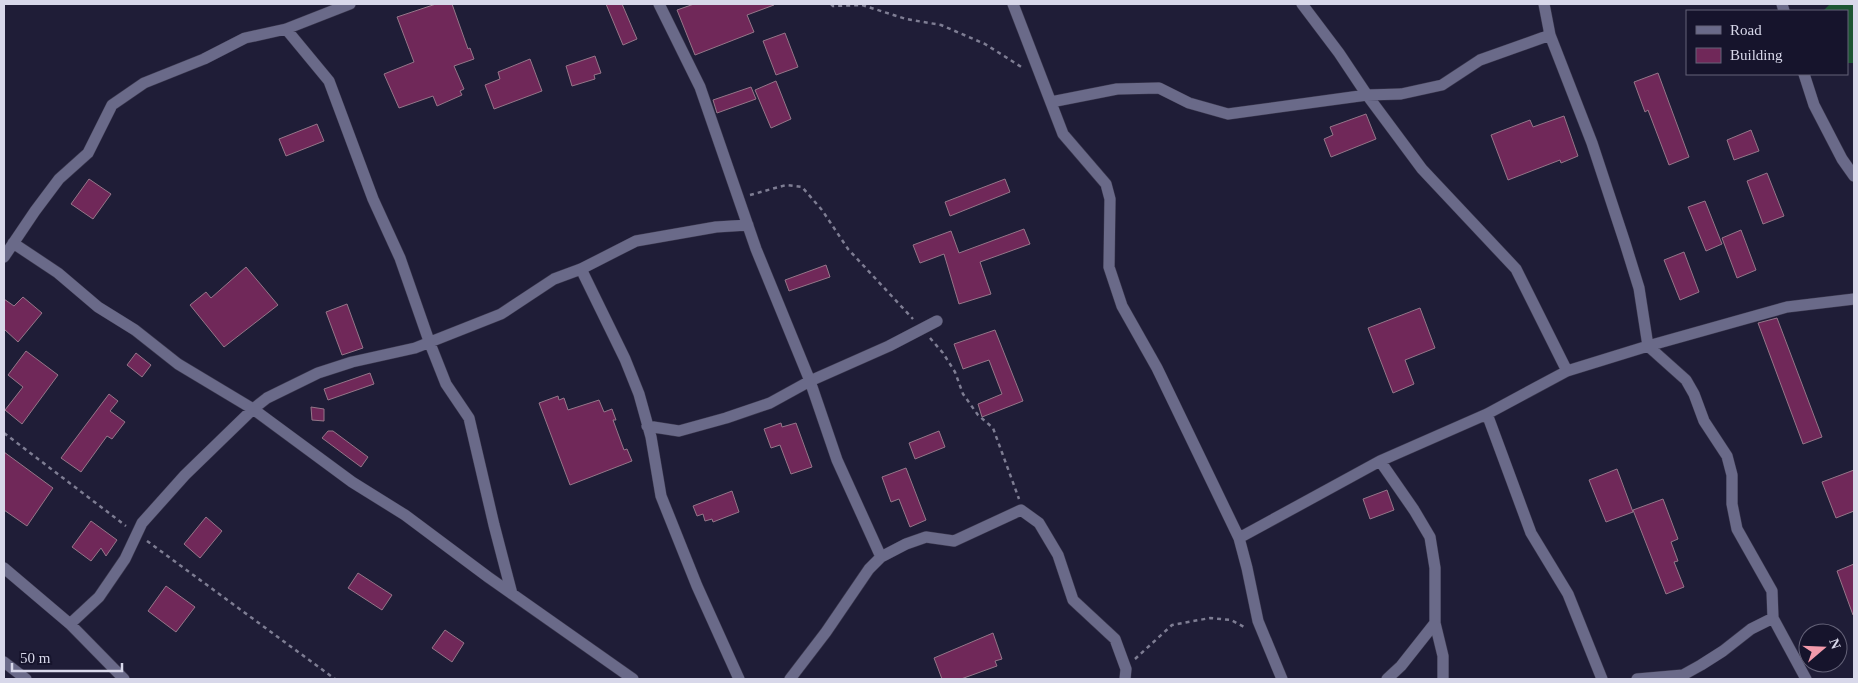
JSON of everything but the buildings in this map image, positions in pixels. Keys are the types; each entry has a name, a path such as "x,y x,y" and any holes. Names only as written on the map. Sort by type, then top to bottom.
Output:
{"street":[{"path":"4,258 35,210 59,179 88,153 112,105 144,83 204,59 245,38 286,29 350,4"},
{"path":"659,4 700,88 738,198 810,381 837,460 881,557"},
{"path":"1013,4 1064,134 1106,184 1110,199 1109,267 1122,306 1157,368 1238,538 1247,568 1258,621 1282,679"},
{"path":"1302,4 1422,169 1516,269 1567,371"},
{"path":"1544,4 1550,34 1592,144 1639,288 1648,346 1686,380 1694,394 1704,421 1727,456 1732,475 1732,504 1737,529 1772,591 1774,618 1806,679"},
{"path":"286,29 329,81 373,199 400,258 429,342 446,384 469,418 512,594"},
{"path":"1051,102 1117,89 1159,88 1189,103 1228,114 1367,95 1400,94 1442,85 1480,60 1550,34"},
{"path":"1804,75 1814,105 1842,159 1854,176"},
{"path":"70,624 98,597 125,559 142,523 185,475 252,409 267,398 318,373 352,362 415,348 501,314 554,279 581,269 636,241 716,227 748,225"},
{"path":"13,243 58,274 98,307 135,330 178,364 252,409 352,482 404,515 633,679"},
{"path":"581,269 625,359 648,426 661,496 697,586 739,679"},
{"path":"1238,538 1380,461 1487,414 1567,371 1648,346 1787,308 1854,299"},
{"path":"648,426 679,431 717,421 770,403 810,381 889,346 937,321"},
{"path":"1487,414 1531,533 1568,594 1602,679"},
{"path":"1380,461 1430,537 1435,568 1435,623 1443,656 1443,679"},
{"path":"790,679 826,632 869,569 881,557 906,544 926,538 954,541 1021,510 1039,523 1058,556 1073,600 1115,639 1125,674"},
{"path":"4,568 70,624 124,679"},
{"path":"1638,679 1683,674 1723,651 1751,629 1774,618"},
{"path":"1387,679 1401,666 1435,623"},
{"path":"4,662 26,679"}],"path":[{"path":"831,4 833,6 862,5 906,19 941,25 985,44 1024,69"},
{"path":"738,198 786,185 802,186 822,210 848,249 943,353 955,372 963,394 978,415 993,428 1016,490 1021,510"},
{"path":"4,433 137,534 335,679"},
{"path":"1125,674 1148,645 1172,625 1210,618 1231,620 1264,636"}],"green space":[{"path":"1830,4 1854,4 1854,63 1848,63 1848,10 1824,10"}]}
